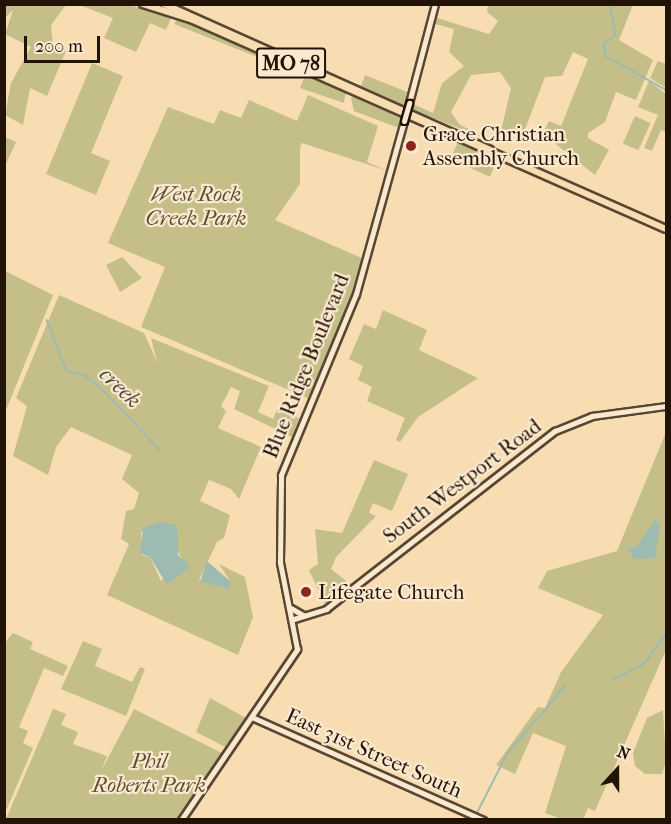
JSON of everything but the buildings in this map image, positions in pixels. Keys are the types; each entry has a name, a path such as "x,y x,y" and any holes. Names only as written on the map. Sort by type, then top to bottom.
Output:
{"main road":[{"name":"MO 78","path":"143,4 193,20 437,126"},
{"name":"MO 78","path":"164,4 666,229"},
{"name":"Blue Ridge Boulevard","path":"181,819 296,652 294,619 280,562 281,475 356,294 435,4"}],"street":[{"name":"South Westport Road","path":"294,619 326,609 555,431 592,416 666,406"},
{"path":"291,608 306,615"},
{"name":"East 31st Street South","path":"252,717 483,819"}],"green space":[{"path":"5,4 66,5 51,25 53,45 66,51 47,96 30,88 23,125 5,115 11,83 31,47 5,34 13,10 5,18"},
{"path":"80,5 128,5 172,16 166,30 150,23 136,52 104,38 113,18"},
{"path":"488,5 633,5 619,40 653,60 636,100 616,92 605,122 588,133 588,138 609,150 595,175 543,134 549,121 561,126 588,59 573,52 562,76 545,77 522,137 501,131 511,88 500,72 471,75 451,112 459,124 486,139 411,109 413,104 433,113 442,83 464,66 449,52 454,29 435,24 437,18 489,34 498,21 487,12"},
{"path":"178,18 346,91 344,103 300,88 305,76 174,24"},
{"path":"658,61 666,64 666,88 650,78"},
{"path":"92,63 123,76 91,153 110,161 96,195 46,174"},
{"path":"365,75 407,92 405,106 361,86"},
{"path":"649,81 666,94 666,132 661,130 652,151 644,148 658,115 638,107"},
{"name":"West Rock Creek Park","path":"308,95 378,126 367,162 388,171 302,143 300,148 300,184 275,220 364,259 353,301 308,398 141,327 165,267 108,243 168,107 214,124 220,110 241,118 249,100 297,121"},
{"path":"356,95 402,116 399,128 354,111 351,98"},
{"path":"635,116 651,123 638,150 623,143"},
{"path":"5,137 16,142 5,166"},
{"path":"459,140 498,157 490,177 450,159"},
{"path":"122,257 142,278 120,292 106,265"},
{"path":"5,271 53,295 6,410 4,409"},
{"path":"59,295 144,333 157,362 151,338 269,386 258,412 273,419 278,408 299,418 292,437 234,409 240,391 231,387 221,406 226,411 218,428 261,447 239,499 231,489 209,480 200,501 230,515 224,538 217,542 199,580 223,588 230,581 219,564 245,577 253,617 238,655 107,595 129,544 121,539 126,511 134,509 139,493 122,479 132,455 71,427 56,447 48,475 13,456 27,406 16,398","holes":["177,525 176,548 182,559 161,581 150,557 142,555 141,532"]},
{"path":"383,310 427,330 419,350 478,378 418,417 400,442 396,440 405,418 367,401 372,387 358,380 363,366 349,359 364,324 376,329"},
{"path":"666,432 666,650 595,811 588,808 583,820 561,819 545,813 566,746 533,733 515,774 496,765 538,707 545,708 561,672 603,615 538,588 547,571 617,551"},
{"path":"374,460 408,474 392,511 373,503 369,513 376,516 336,557 331,569 351,585 325,604 309,570 318,564 315,529 342,533"},
{"path":"13,633 33,642 30,649 68,666 63,676 44,668 19,727 28,731 23,743 33,748 5,813 4,644"},
{"path":"83,641 102,649 95,666 132,682 140,667 145,669 126,716 61,689"},
{"path":"210,698 246,718 227,748 196,732"},
{"name":"Phil Roberts Park","path":"53,709 66,714 61,725 78,732 73,744 107,756 101,771 134,709 224,754 181,819 6,819"},
{"path":"663,710 666,762 662,774 645,774 635,766 633,753 647,718"}],"water":[{"path":"655,520 660,524 655,558 634,559 629,549 620,548 636,548"},
{"path":"159,522 177,525 178,555 190,566 167,585 150,557 140,553 143,528"},
{"path":"207,561 230,581 229,589 200,582"}],"waterway":[{"path":"610,4 616,35 604,44 606,56 666,90"},
{"name":"creek","path":"47,320 67,371 85,375 102,389 160,450"},
{"path":"612,680 645,663 666,633"},
{"path":"477,813 507,754 565,686"}],"place":[{"name":"Grace Christian Assembly Church","path":"411,146"},
{"name":"Lifegate Church","path":"306,592"}]}
